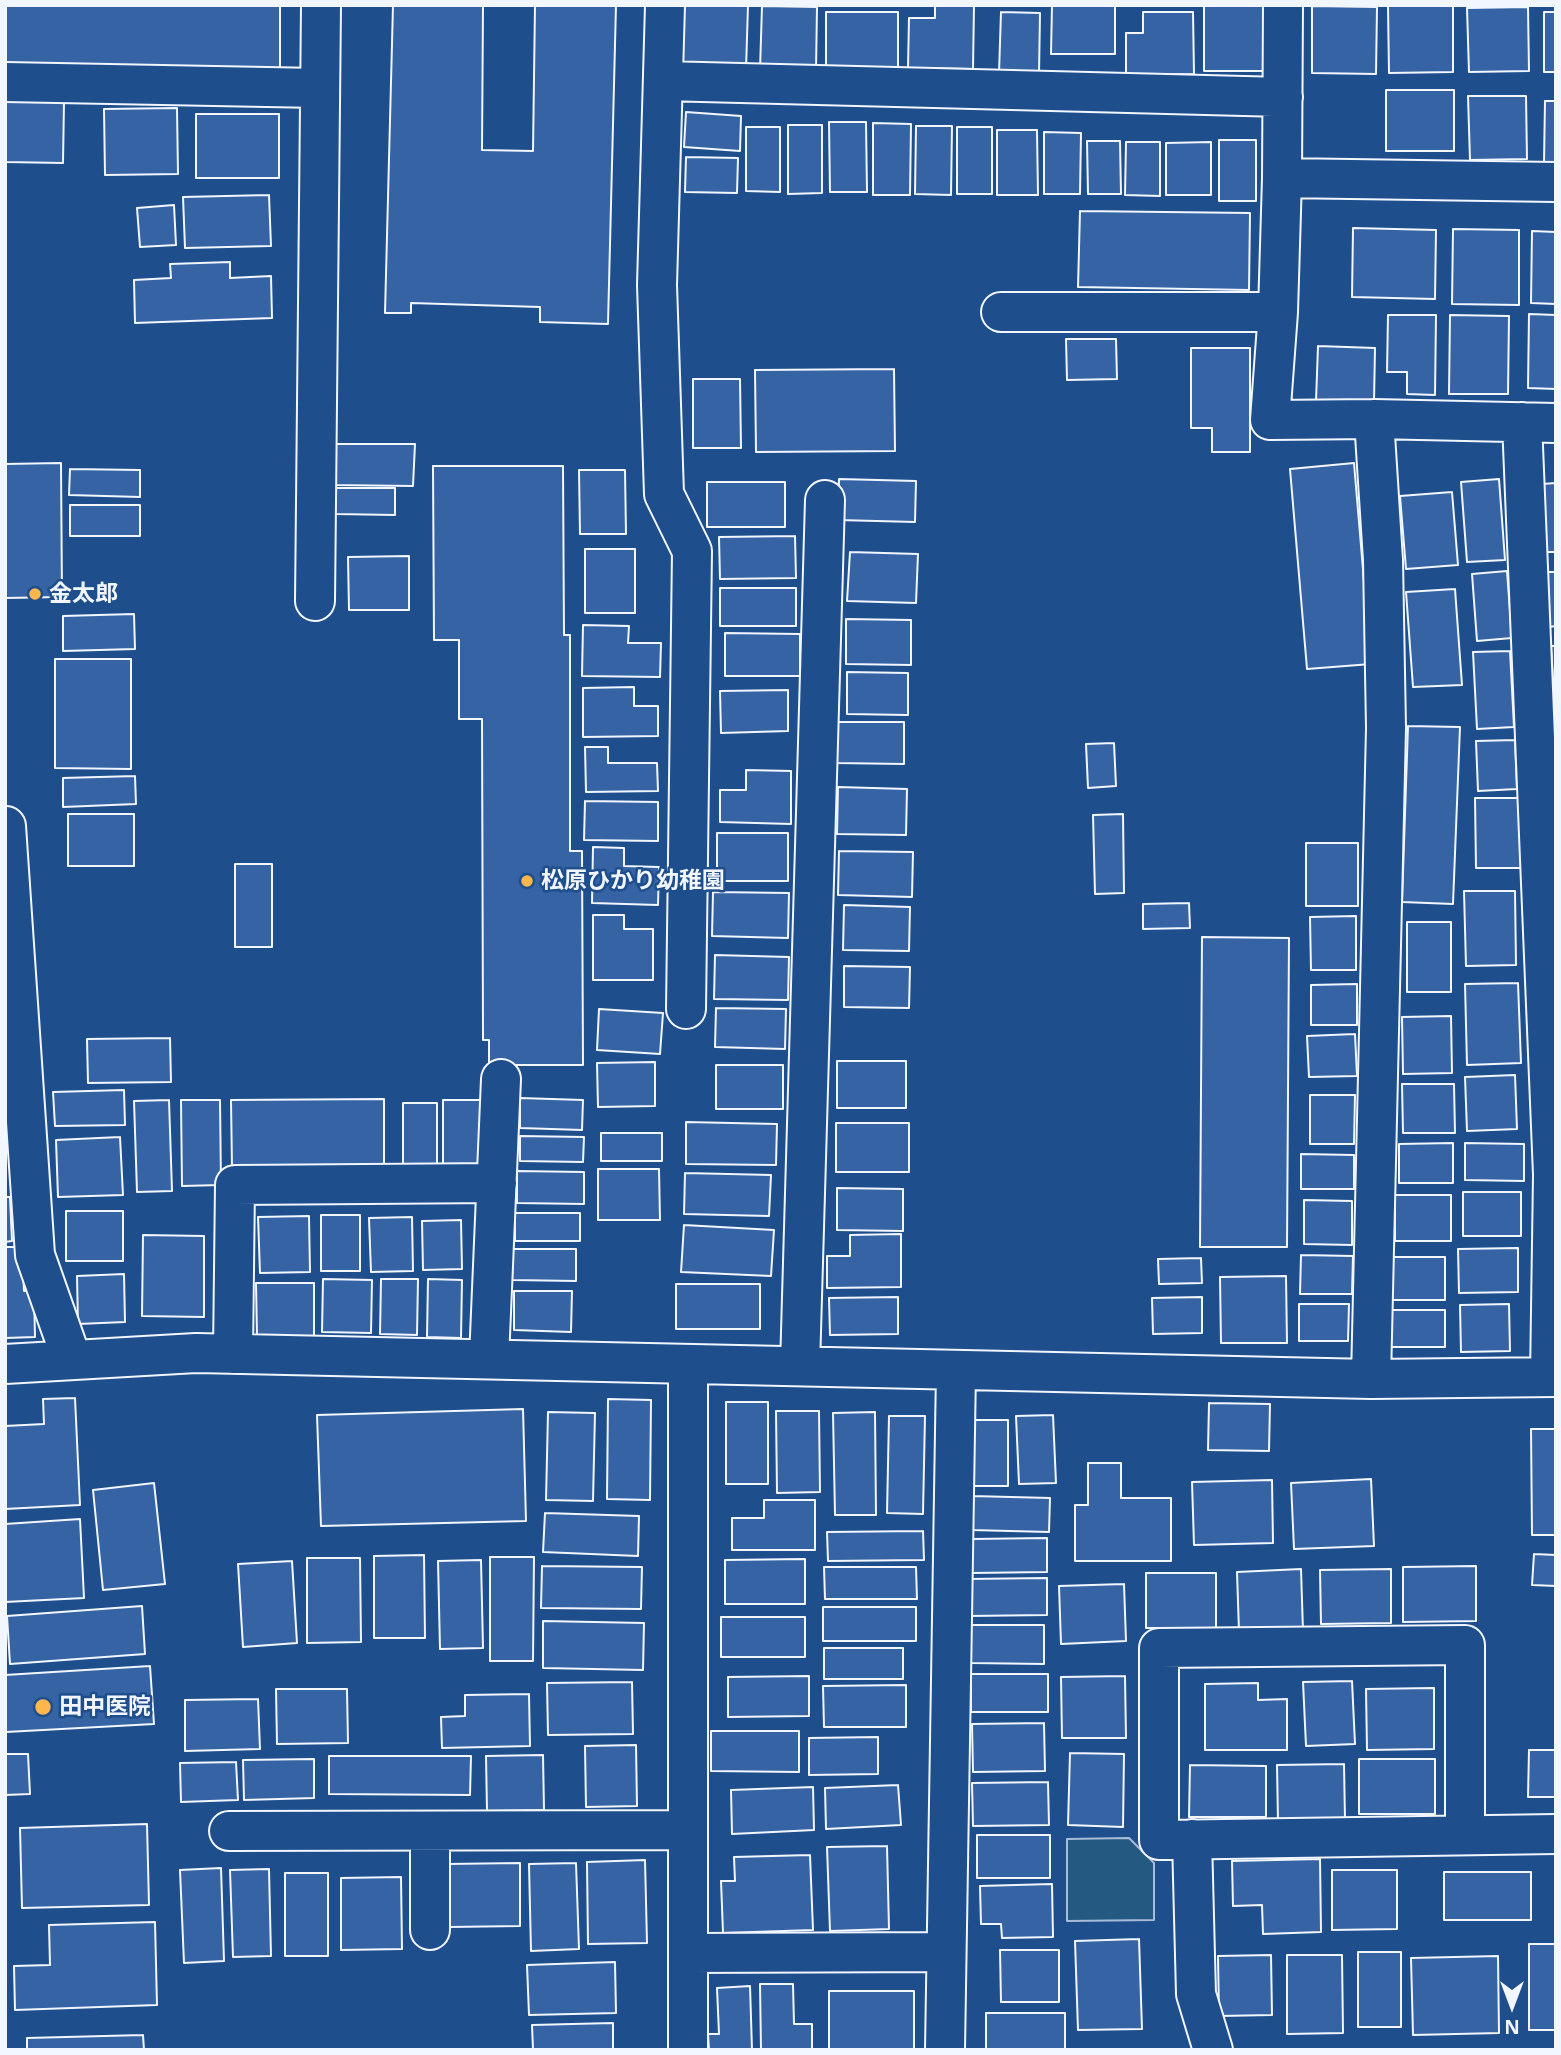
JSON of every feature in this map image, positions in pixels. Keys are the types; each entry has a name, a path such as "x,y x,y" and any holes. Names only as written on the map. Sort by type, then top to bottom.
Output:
{"street":[{"path":"315,601 321,5"},
{"path":"665,5 657,285 664,494 692,551 687,1009"},
{"path":"5,1364 196,1353 1371,1379 1553,1377 1553,1175 1539,422 1270,420 1278,312 1283,5"},
{"path":"663,81 1283,97"},
{"path":"5,82 319,88"},
{"path":"1282,178 1556,182"},
{"path":"1001,312 1278,312"},
{"path":"1371,1379 1385,728 1383,561 1374,419"},
{"path":"800,1366 825,500"},
{"path":"6,825 35,1255 72,1360"},
{"path":"489,1359 501,1079"},
{"path":"233,1354 235,1185 497,1184"},
{"path":"688,1364 688,2050"},
{"path":"945,2050 956,1370"},
{"path":"1465,1835 1465,1645 1159,1648 1159,1840 1556,1834"},
{"path":"229,1831 688,1830"},
{"path":"430,1831 430,1930"},
{"path":"1192,1839 1196,1994 1213,2050"},
{"path":"688,1953 946,1952"}],"shaded area":[{"path":"1129,1838 1154,1863 1154,1920 1067,1921 1067,1839"}],"building":[{"path":"5,5 280,5 280,72 5,71"},
{"path":"393,5 483,5 482,150 533,151 535,5 616,5 608,324 540,322 540,307 411,303 411,313 385,313"},
{"path":"680,5 748,5 746,70 678,69"},
{"path":"935,5 974,5 973,69 908,68 909,18 935,18"},
{"path":"1052,5 1115,5 1115,54 1051,54"},
{"path":"1204,5 1269,5 1269,71 1204,71"},
{"path":"1453,5 1453,72 1389,73 1388,6"},
{"path":"762,6 817,7 816,71 760,70"},
{"path":"1312,6 1377,7 1376,74 1312,73"},
{"path":"1528,7 1529,71 1469,72 1467,8"},
{"path":"826,12 898,12 898,71 826,71"},
{"path":"1001,12 1040,13 1039,74 999,73"},
{"path":"1143,12 1193,12 1194,74 1126,75 1126,33 1143,33"},
{"path":"1544,12 1556,12 1556,72 1544,72"},
{"path":"1386,90 1454,90 1454,151 1386,151"},
{"path":"1468,96 1526,96 1527,159 1470,160"},
{"path":"5,99 64,101 63,163 5,162"},
{"path":"1545,101 1556,101 1556,162 1544,162"},
{"path":"177,108 178,174 105,175 104,109"},
{"path":"686,112 741,116 740,151 684,147"},
{"path":"196,114 279,114 279,178 196,178"},
{"path":"829,122 866,122 867,192 830,192"},
{"path":"873,123 911,124 910,195 873,195"},
{"path":"788,125 822,125 822,193 788,194"},
{"path":"916,126 952,126 951,195 915,194"},
{"path":"746,127 780,127 780,192 746,191"},
{"path":"957,127 992,127 992,194 957,194"},
{"path":"997,130 1037,130 1038,195 997,195"},
{"path":"1044,132 1081,133 1080,194 1044,194"},
{"path":"1219,140 1256,140 1256,201 1219,201"},
{"path":"1087,141 1120,141 1121,194 1088,194"},
{"path":"1126,142 1160,142 1160,196 1125,195"},
{"path":"1211,142 1211,195 1166,195 1166,143"},
{"path":"686,157 738,158 737,193 685,192"},
{"path":"269,195 271,246 185,248 183,197"},
{"path":"174,205 176,245 140,247 137,208"},
{"path":"1080,211 1250,213 1249,290 1078,287"},
{"path":"1353,228 1436,230 1435,299 1352,297"},
{"path":"1453,229 1519,230 1519,305 1452,304"},
{"path":"1532,231 1556,232 1556,304 1531,303"},
{"path":"230,262 230,278 271,276 272,318 135,323 134,280 171,278 170,264"},
{"path":"1529,314 1556,315 1556,389 1528,388"},
{"path":"1388,315 1436,315 1435,395 1407,394 1407,372 1387,372"},
{"path":"1450,315 1509,316 1508,394 1449,394"},
{"path":"1066,339 1116,339 1117,379 1067,380"},
{"path":"1318,346 1375,348 1374,402 1316,401"},
{"path":"1191,348 1250,348 1250,452 1212,452 1212,428 1191,428"},
{"path":"894,369 895,451 756,452 755,370"},
{"path":"693,379 740,379 741,448 693,448"},
{"path":"332,444 415,444 413,486 331,485"},
{"path":"61,463 62,597 5,598 5,464"},
{"path":"1354,463 1371,664 1307,669 1290,469"},
{"path":"433,466 563,466 564,635 570,635 570,851 582,851 583,1065 489,1065 489,1040 483,1040 482,719 459,719 459,640 434,640"},
{"path":"70,469 140,470 140,497 69,495"},
{"path":"579,470 625,470 626,534 580,534"},
{"path":"839,479 916,481 915,522 838,520"},
{"path":"1499,479 1505,560 1467,562 1461,482"},
{"path":"707,482 785,482 785,527 707,527"},
{"path":"1556,483 1556,552 1544,552 1542,484"},
{"path":"336,488 395,488 395,515 335,514"},
{"path":"1452,492 1458,565 1406,569 1400,496"},
{"path":"70,505 140,505 140,536 70,536"},
{"path":"795,536 796,578 720,579 719,537"},
{"path":"585,549 635,549 635,613 585,613"},
{"path":"850,552 918,554 916,603 847,601"},
{"path":"409,556 409,610 349,610 348,557"},
{"path":"1507,571 1512,638 1477,641 1472,574"},
{"path":"1547,572 1556,572 1556,626 1549,627"},
{"path":"720,588 796,588 796,626 720,626"},
{"path":"1455,589 1462,685 1413,687 1406,592"},
{"path":"134,614 135,649 63,651 63,616"},
{"path":"846,619 911,620 911,665 846,664"},
{"path":"583,625 629,626 628,643 661,643 660,677 582,676"},
{"path":"725,633 800,634 800,676 725,676"},
{"path":"1551,646 1556,646 1556,714 1555,714"},
{"path":"1510,651 1514,727 1477,729 1473,652"},
{"path":"55,659 131,659 131,769 55,768"},
{"path":"847,672 908,673 908,715 847,714"},
{"path":"634,687 634,706 658,706 658,736 583,737 583,688"},
{"path":"788,690 788,731 721,733 720,691"},
{"path":"837,722 904,722 904,764 836,763"},
{"path":"1408,726 1460,727 1453,904 1402,902"},
{"path":"1515,740 1517,789 1478,791 1476,741"},
{"path":"1114,743 1116,786 1088,788 1086,744"},
{"path":"585,747 608,747 608,763 657,763 658,791 586,792"},
{"path":"746,770 791,771 791,824 720,822 720,790 746,790"},
{"path":"135,776 136,804 63,807 63,778"},
{"path":"838,787 907,789 906,835 837,834"},
{"path":"1475,798 1520,798 1521,868 1476,868"},
{"path":"585,801 658,802 658,841 584,840"},
{"path":"68,814 134,814 134,866 68,866"},
{"path":"1123,814 1124,893 1095,894 1093,815"},
{"path":"717,833 788,833 788,881 717,881"},
{"path":"1306,843 1358,843 1358,906 1306,906"},
{"path":"593,847 624,848 624,866 659,867 658,905 592,903"},
{"path":"839,851 913,852 912,897 838,895"},
{"path":"235,864 272,864 272,947 235,947"},
{"path":"1464,891 1515,891 1516,965 1466,966"},
{"path":"713,892 789,893 788,938 712,936"},
{"path":"1189,903 1190,928 1143,929 1143,904"},
{"path":"844,905 910,907 909,951 843,950"},
{"path":"593,915 624,915 624,929 653,929 653,980 593,980"},
{"path":"1356,916 1356,970 1311,970 1310,917"},
{"path":"1407,922 1451,922 1451,992 1407,992"},
{"path":"1202,937 1289,938 1287,1247 1200,1247"},
{"path":"715,955 789,957 788,1000 714,999"},
{"path":"844,966 910,967 909,1008 844,1007"},
{"path":"1518,983 1521,1063 1467,1065 1465,984"},
{"path":"1357,984 1357,1025 1311,1025 1311,985"},
{"path":"716,1008 786,1009 785,1049 715,1047"},
{"path":"599,1009 663,1013 660,1054 597,1050"},
{"path":"1451,1016 1452,1073 1403,1074 1402,1017"},
{"path":"1355,1034 1357,1076 1309,1077 1307,1036"},
{"path":"170,1038 171,1082 88,1083 87,1039"},
{"path":"837,1061 906,1061 906,1108 837,1108"},
{"path":"655,1062 655,1106 598,1107 597,1063"},
{"path":"716,1065 783,1065 783,1109 716,1109"},
{"path":"1515,1075 1517,1129 1467,1131 1465,1077"},
{"path":"1402,1084 1454,1084 1455,1133 1403,1133"},
{"path":"124,1090 125,1125 55,1126 53,1092"},
{"path":"1310,1095 1355,1095 1354,1144 1310,1144"},
{"path":"520,1098 583,1100 582,1130 520,1128"},
{"path":"384,1099 384,1167 232,1168 231,1100"},
{"path":"169,1100 172,1191 137,1192 134,1101"},
{"path":"181,1100 220,1100 221,1185 182,1186"},
{"path":"443,1100 480,1100 480,1168 443,1168"},
{"path":"403,1103 437,1103 437,1165 403,1165"},
{"path":"686,1122 777,1124 776,1165 686,1164"},
{"path":"836,1123 909,1123 909,1172 836,1172"},
{"path":"601,1133 662,1133 662,1161 601,1161"},
{"path":"520,1136 584,1137 583,1162 520,1161"},
{"path":"120,1137 123,1195 58,1197 56,1140"},
{"path":"1453,1143 1453,1183 1399,1183 1399,1144"},
{"path":"1465,1143 1524,1144 1524,1181 1465,1180"},
{"path":"1301,1154 1354,1155 1354,1189 1301,1189"},
{"path":"598,1169 659,1169 660,1220 598,1220"},
{"path":"517,1171 584,1172 584,1204 517,1203"},
{"path":"685,1173 771,1175 769,1216 684,1214"},
{"path":"837,1188 903,1189 903,1231 837,1230"},
{"path":"1463,1192 1521,1192 1521,1236 1463,1236"},
{"path":"1395,1195 1451,1195 1451,1241 1395,1241"},
{"path":"5,1197 10,1197 12,1241 5,1242"},
{"path":"1304,1200 1352,1201 1352,1245 1304,1244"},
{"path":"66,1211 123,1211 123,1261 66,1261"},
{"path":"515,1213 580,1213 580,1241 515,1241"},
{"path":"321,1215 360,1215 360,1271 321,1271"},
{"path":"309,1216 310,1272 260,1273 258,1217"},
{"path":"412,1217 413,1271 371,1272 369,1218"},
{"path":"461,1220 462,1269 423,1270 422,1221"},
{"path":"684,1225 774,1230 771,1276 681,1272"},
{"path":"901,1234 901,1287 827,1288 827,1256 850,1256 850,1235"},
{"path":"143,1235 204,1236 204,1317 142,1316"},
{"path":"5,1247 22,1247 24,1291 34,1291 35,1337 5,1338"},
{"path":"1518,1248 1518,1292 1459,1293 1458,1249"},
{"path":"513,1249 576,1249 576,1281 512,1280"},
{"path":"1301,1255 1353,1256 1352,1294 1300,1294"},
{"path":"1391,1257 1445,1257 1445,1300 1391,1300"},
{"path":"1201,1258 1202,1283 1159,1284 1158,1259"},
{"path":"124,1274 125,1322 78,1324 77,1276"},
{"path":"1286,1276 1287,1343 1221,1343 1220,1277"},
{"path":"323,1279 372,1280 371,1333 322,1332"},
{"path":"381,1279 418,1279 417,1335 380,1334"},
{"path":"428,1279 462,1280 461,1338 427,1337"},
{"path":"256,1283 314,1283 314,1336 257,1337"},
{"path":"676,1284 760,1284 760,1329 676,1329"},
{"path":"514,1291 572,1291 571,1332 514,1330"},
{"path":"898,1297 898,1334 830,1335 829,1298"},
{"path":"1202,1297 1202,1333 1153,1334 1152,1298"},
{"path":"1299,1304 1349,1304 1348,1341 1299,1341"},
{"path":"1509,1304 1510,1351 1461,1352 1460,1305"},
{"path":"1390,1310 1445,1310 1445,1347 1390,1347"},
{"path":"75,1398 80,1505 5,1509 5,1426 44,1424 43,1399"},
{"path":"608,1399 651,1400 650,1500 607,1499"},
{"path":"726,1402 768,1402 768,1484 726,1484"},
{"path":"1209,1403 1270,1404 1269,1451 1208,1450"},
{"path":"523,1409 526,1521 321,1526 317,1415"},
{"path":"776,1411 819,1411 820,1492 777,1493"},
{"path":"548,1412 595,1413 593,1501 546,1500"},
{"path":"875,1412 876,1515 835,1515 833,1413"},
{"path":"1053,1415 1056,1483 1019,1484 1016,1416"},
{"path":"889,1416 925,1416 923,1514 887,1513"},
{"path":"971,1420 1008,1420 1008,1486 971,1486"},
{"path":"1531,1429 1556,1429 1556,1535 1532,1535"},
{"path":"1088,1463 1121,1463 1121,1498 1171,1498 1171,1561 1075,1561 1075,1505 1088,1505"},
{"path":"1371,1479 1374,1546 1294,1549 1291,1483"},
{"path":"1272,1480 1273,1543 1194,1545 1192,1482"},
{"path":"154,1483 165,1584 103,1590 93,1490"},
{"path":"972,1496 1050,1498 1049,1532 971,1530"},
{"path":"764,1500 815,1500 815,1550 732,1550 732,1518 764,1518"},
{"path":"545,1513 639,1516 638,1556 543,1552"},
{"path":"80,1519 84,1598 5,1602 5,1524"},
{"path":"923,1531 924,1560 828,1561 827,1532"},
{"path":"1047,1538 1047,1572 972,1573 972,1539"},
{"path":"1534,1554 1556,1555 1556,1586 1532,1585"},
{"path":"424,1555 425,1638 374,1638 374,1556"},
{"path":"490,1557 534,1557 533,1661 490,1661"},
{"path":"307,1558 360,1558 361,1642 307,1643"},
{"path":"805,1559 805,1604 725,1604 725,1560"},
{"path":"481,1560 483,1648 440,1649 438,1561"},
{"path":"292,1561 297,1643 243,1647 238,1564"},
{"path":"542,1566 642,1567 641,1609 541,1608"},
{"path":"1476,1566 1476,1621 1403,1622 1403,1567"},
{"path":"824,1567 916,1567 917,1599 825,1599"},
{"path":"1301,1569 1303,1631 1239,1632 1237,1572"},
{"path":"1391,1569 1391,1623 1321,1624 1320,1570"},
{"path":"1146,1573 1216,1573 1216,1628 1146,1628"},
{"path":"1047,1578 1047,1615 968,1616 968,1579"},
{"path":"1124,1584 1126,1641 1061,1644 1059,1586"},
{"path":"142,1606 145,1654 10,1664 7,1616"},
{"path":"823,1607 916,1607 916,1641 823,1641"},
{"path":"721,1617 805,1617 805,1657 721,1657"},
{"path":"543,1621 644,1623 643,1670 543,1668"},
{"path":"971,1625 1044,1625 1044,1664 971,1663"},
{"path":"824,1648 903,1648 903,1679 824,1679"},
{"path":"150,1666 154,1724 6,1732 5,1675"},
{"path":"971,1674 1048,1674 1048,1712 971,1712"},
{"path":"809,1676 809,1716 728,1717 728,1677"},
{"path":"1125,1676 1126,1738 1062,1738 1061,1677"},
{"path":"1352,1681 1355,1744 1306,1746 1303,1682"},
{"path":"632,1682 633,1734 548,1735 547,1683"},
{"path":"1258,1683 1258,1700 1287,1699 1287,1750 1205,1750 1205,1684"},
{"path":"906,1685 906,1727 824,1727 823,1686"},
{"path":"1434,1688 1434,1749 1367,1750 1366,1689"},
{"path":"276,1689 347,1689 348,1743 277,1744"},
{"path":"529,1694 530,1746 442,1748 441,1717 465,1716 465,1695"},
{"path":"258,1699 260,1749 185,1751 185,1700"},
{"path":"1044,1723 1045,1771 973,1772 972,1724"},
{"path":"711,1731 799,1731 799,1772 711,1771"},
{"path":"878,1737 878,1774 809,1775 809,1738"},
{"path":"636,1745 637,1806 586,1807 585,1746"},
{"path":"1529,1750 1556,1750 1556,1797 1528,1797"},
{"path":"1070,1753 1124,1754 1123,1827 1068,1825"},
{"path":"5,1754 28,1754 30,1794 5,1795"},
{"path":"543,1755 544,1810 487,1811 486,1756"},
{"path":"329,1756 471,1756 470,1795 329,1794"},
{"path":"314,1759 314,1798 244,1800 243,1760"},
{"path":"1359,1759 1435,1759 1435,1814 1359,1814"},
{"path":"236,1762 238,1800 181,1802 180,1763"},
{"path":"1344,1764 1345,1820 1278,1822 1277,1765"},
{"path":"1190,1765 1266,1766 1266,1817 1189,1817"},
{"path":"1048,1782 1049,1825 973,1826 972,1783"},
{"path":"898,1785 901,1825 826,1829 825,1788"},
{"path":"813,1787 814,1830 732,1834 731,1790"},
{"path":"147,1824 149,1905 22,1908 20,1828"},
{"path":"977,1835 1050,1835 1050,1878 977,1878"},
{"path":"887,1846 889,1929 830,1931 827,1847"},
{"path":"810,1855 813,1930 723,1933 721,1881 735,1881 734,1857"},
{"path":"1320,1859 1321,1932 1263,1934 1262,1905 1233,1906 1232,1861"},
{"path":"645,1860 647,1943 588,1944 587,1862"},
{"path":"520,1863 520,1926 449,1927 447,1864"},
{"path":"576,1863 579,1949 531,1951 529,1864"},
{"path":"221,1868 224,1961 184,1963 180,1870"},
{"path":"269,1869 271,1956 233,1957 230,1870"},
{"path":"1332,1870 1397,1870 1397,1929 1332,1930"},
{"path":"1444,1872 1531,1872 1531,1920 1444,1920"},
{"path":"285,1873 328,1873 328,1956 285,1956"},
{"path":"401,1877 402,1949 341,1950 341,1878"},
{"path":"1052,1884 1053,1937 1002,1938 1001,1924 981,1924 980,1886"},
{"path":"155,1922 157,2005 15,2010 14,1966 50,1965 49,1925"},
{"path":"1139,1939 1142,2029 1078,2030 1075,1941"},
{"path":"1529,1944 1556,1944 1556,2030 1529,2030"},
{"path":"1000,1950 1059,1950 1059,2002 1001,2002"},
{"path":"1358,1952 1401,1952 1401,2027 1358,2027"},
{"path":"1271,1955 1272,2015 1219,2016 1218,1956"},
{"path":"1287,1955 1342,1955 1343,2033 1287,2034"},
{"path":"1498,1956 1499,2033 1413,2035 1411,1958"},
{"path":"615,1962 616,2013 529,2015 527,1965"},
{"path":"760,1984 793,1984 794,2024 812,2024 812,2050 761,2050"},
{"path":"750,1986 752,2050 709,2050 708,2034 719,2034 717,1988"},
{"path":"829,1991 914,1991 914,2050 829,2050"},
{"path":"986,2013 1065,2013 1065,2050 986,2050"},
{"path":"613,2023 613,2050 533,2050 532,2025"},
{"path":"143,2035 144,2050 27,2050 27,2038"}],"place":[{"name":"金太郎","path":"35,594"},
{"name":"松原ひかり幼稚園","path":"527,881"},
{"name":"田中医院","path":"43,1707"}]}
